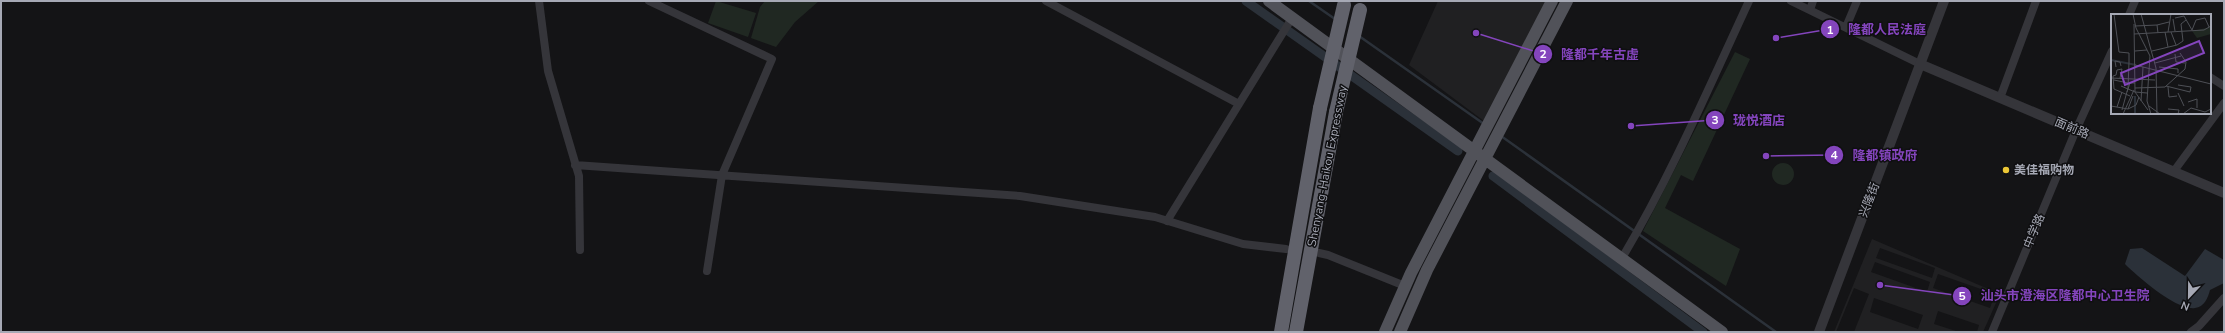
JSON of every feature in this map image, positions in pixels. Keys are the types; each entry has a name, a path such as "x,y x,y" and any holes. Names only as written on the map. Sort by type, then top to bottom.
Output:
{"highway":[{"name":"Shenyang-Haikou Expressway","path":"1281,332 1320,108 1344,3"},
{"name":"Shenyang-Haikou Expressway","path":"1296,332 1336,112 1361,5"}],"main road":[{"path":"1269,1 1722,332"},
{"path":"1493,131 1552,1"},
{"path":"1385,332 1406,286 1567,1"},
{"path":"1400,332 1480,155"}],"street":[{"path":"539,1 548,71 578,176 580,250"},
{"path":"648,1 772,59 722,175 707,272"},
{"path":"1046,1 1240,104"},
{"path":"1622,258 1640,227 1691,127 1749,1"},
{"path":"1791,1 1920,64"},
{"path":"1810,10 1813,1"},
{"path":"1846,28 1857,1"},
{"name":"兴隆街","path":"1819,332 1944,1"},
{"path":"2000,98 2036,1"},
{"path":"2129,14 2135,1"},
{"path":"1167,221 1292,18"},
{"name":"中学路","path":"1992,332 2076,130 2111,53"},
{"name":"面前路","path":"1920,64 2224,193"},
{"path":"2211,78 2224,86"},
{"path":"2174,171 2224,103"},
{"path":"575,165 1020,196 1155,217 1243,244 1286,249"},
{"path":"1319,253 1328,254 1406,286"},
{"path":"2191,332 2200,326 2224,298"}],"shaded area":[{"path":"716,1 756,13 748,37 708,23"},
{"path":"765,1 819,1 795,22 776,47 751,38 760,7"},
{"path":"1438,1 1546,1 1484,121 1409,65"},
{"path":"1735,52 1750,59 1693,181 1681,175 1665,208 1740,249 1726,286 1643,231"},
{"path":"1779,163 1787,163 1794,170 1794,178 1787,185 1779,185 1772,178 1772,170"},
{"path":"1872,239 2000,294 1983,332 1977,332 1979,325 1938,311 1934,324 1959,332 1854,332 1869,294 1854,288 1836,332 1834,332","holes":["1880,248 1935,268 1932,278 1876,258","1875,262 1930,282 1927,292 1871,272","1938,274 1995,294 1990,308 1933,288","1874,298 1923,315 1918,329 1870,312"]},
{"path":"2142,248 2185,276 2205,249 2224,260 2224,283 2210,290 2205,302 2201,306 2195,308 2178,304 2158,292 2125,264 2130,249"}],"waterway":[{"path":"1246,1 1458,151"},
{"path":"1309,1 1335,19"},
{"path":"1359,36 1484,124"},
{"path":"1501,136 1776,332"},
{"path":"1493,176 1703,332"}],"place":[{"name":"隆都千年古虚","path":"1476,33"},
{"name":"隆都人民法庭","path":"1776,38"},
{"name":"珑悦酒店","path":"1631,126"},
{"name":"隆都镇政府","path":"1766,156"},
{"name":"美佳福购物","path":"2006,170"},
{"name":"汕头市澄海区隆都中心卫生院","path":"1880,285"}]}
